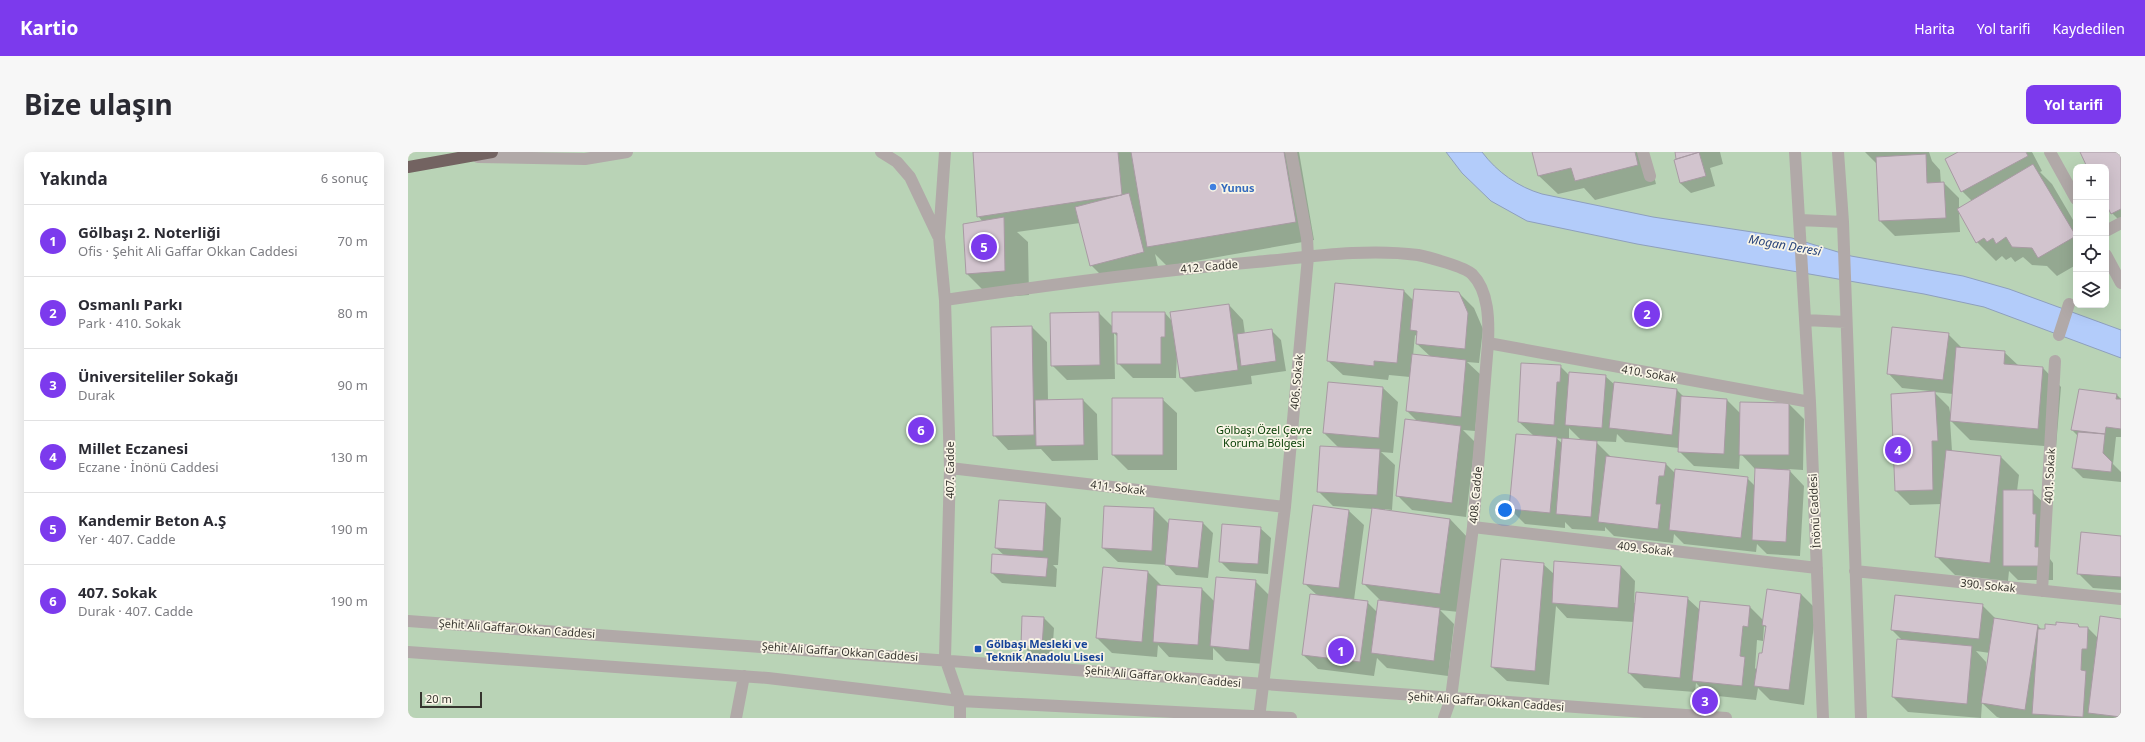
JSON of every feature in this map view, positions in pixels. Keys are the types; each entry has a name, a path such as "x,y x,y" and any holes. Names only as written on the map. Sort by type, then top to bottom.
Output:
{"highway":[{"path":"408,167 492,152"}],"street":[{"path":"463,157 585,160 627,152"},
{"path":"881,152 897,162 910,177 939,237"},
{"path":"939,237 945,152"},
{"name":"406. Sokak","path":"1259,717 1285,506 1308,257 1291,152"},
{"path":"1643,152 1650,176"},
{"name":"İnönü Caddesi","path":"1795,152 1810,402 1823,718"},
{"path":"1838,152 1843,222 1861,718"},
{"path":"2050,152 2073,194"},
{"path":"1800,220 1843,222"},
{"path":"2109,229 2121,223"},
{"name":"407. Cadde","path":"939,237 944,300 950,468 945,658 960,701 960,718"},
{"name":"412. Cadde","path":"944,300 1150,272 1308,257 1360,254 1418,255 1446,263 1472,273"},
{"path":"2109,261 2121,283"},
{"name":"408. Cadde","path":"1444,718 1451,698 1473,527 1488,343 1489,322 1483,290 1472,273"},
{"path":"2059,335 2069,304"},
{"path":"1805,320 1846,322"},
{"name":"410. Sokak","path":"1488,343 1810,402"},
{"name":"401. Sokak","path":"2042,591 2055,361"},
{"name":"411. Sokak","path":"950,468 1285,506"},
{"name":"409. Sokak","path":"1473,527 1817,568"},
{"name":"390. Sokak","path":"1855,571 2121,599"},
{"name":"Şehit Ali Gaffar Okkan Caddesi","path":"408,620 945,658 1264,685 1726,718"},
{"path":"408,652 744,676 960,701 1291,718"},
{"path":"736,718 744,676"}],"green space":[{"name":"Gölbaşı Özel Çevre Koruma Bölgesi","path":"408,152 2121,152 2121,718 408,718"}],"water":[{"name":"Mogan Deresi","path":"1446,152 1482,152 1494,166 1516,183 1542,194 1653,217 1792,238 1851,256 1963,276 2009,289 2121,330 2121,358 1984,307 1924,294 1637,244 1527,221 1491,201 1462,173"}],"building":[{"path":"973,152 1118,152 1122,195 977,217"},
{"name":"Yunus","path":"1131,152 1284,152 1296,222 1147,247"},
{"path":"1532,152 1635,152 1638,165 1575,181 1571,168 1538,176"},
{"path":"1675,152 1700,152 1676,159"},
{"path":"1699,152 1706,176 1680,183 1674,160"},
{"path":"1958,152 2026,152 2028,156 1961,192 1945,159"},
{"path":"2080,152 2121,152 2121,209 2111,214 2109,210 2109,164 2086,164"},
{"path":"1926,154 1927,183 1944,182 1946,218 1879,221 1876,157"},
{"path":"2033,164 2073,231 2073,238 2038,258 2032,248 2012,247 2006,237 1996,244 1993,238 1987,242 1984,238 1976,243 1957,209"},
{"path":"1129,193 1144,252 1090,266 1075,207"},
{"path":"1004,217 1005,271 966,274 963,224"},
{"path":"1335,283 1404,290 1397,363 1374,361 1374,366 1327,361"},
{"path":"1414,289 1459,292 1468,313 1465,349 1416,344 1417,331 1410,330"},
{"path":"1229,304 1238,370 1180,378 1170,312"},
{"path":"1099,312 1100,365 1051,366 1050,313"},
{"path":"1112,312 1165,312 1165,337 1161,337 1161,364 1117,364 1117,333 1112,333"},
{"path":"1032,326 1034,435 993,436 991,327"},
{"path":"1892,327 1949,333 1943,380 1887,374"},
{"path":"1272,329 1276,361 1241,366 1237,334"},
{"path":"1956,347 2005,351 2004,364 2043,367 2038,429 1950,421"},
{"path":"1412,354 1466,360 1461,417 1406,411"},
{"path":"1521,363 1561,365 1560,382 1557,382 1554,425 1518,422"},
{"path":"1569,372 1606,375 1602,428 1565,425"},
{"path":"1328,382 1383,387 1379,438 1323,433"},
{"path":"1614,382 1677,389 1672,435 1609,428"},
{"path":"2079,389 2117,394 2116,399 2121,399 2121,429 2106,427 2105,434 2071,430"},
{"path":"1935,391 1938,441 1932,441 1933,490 1895,491 1891,394"},
{"path":"1681,396 1727,399 1724,454 1678,452"},
{"path":"1112,398 1163,398 1163,455 1112,455"},
{"path":"1083,399 1084,445 1036,446 1035,400"},
{"path":"1740,402 1789,403 1789,455 1739,455"},
{"path":"1405,419 1461,426 1452,503 1396,496"},
{"path":"2078,432 2105,434 2103,453 2112,462 2111,472 2072,468"},
{"path":"1516,434 1557,437 1550,513 1509,509"},
{"path":"1562,438 1597,441 1591,517 1556,514"},
{"path":"1320,446 1380,449 1377,495 1317,492"},
{"path":"1946,450 2001,456 1990,563 1935,557"},
{"path":"1606,456 1666,463 1664,476 1659,476 1656,504 1661,504 1658,529 1598,522"},
{"path":"1755,468 1790,470 1786,542 1752,540"},
{"path":"1675,469 1748,477 1741,538 1669,530"},
{"path":"2003,490 2033,490 2033,514 2036,514 2035,547 2039,547 2039,566 2003,566"},
{"path":"999,500 1046,503 1043,551 995,548"},
{"path":"1313,505 1349,510 1339,588 1303,584"},
{"path":"1104,506 1154,508 1152,551 1102,548"},
{"path":"1372,508 1450,519 1440,594 1362,584"},
{"path":"1169,519 1203,522 1198,568 1165,565"},
{"path":"1222,524 1261,527 1258,564 1219,562"},
{"path":"2081,532 2121,536 2121,577 2077,574"},
{"path":"992,554 1048,558 1046,577 991,573"},
{"path":"1501,559 1544,563 1535,671 1491,667"},
{"path":"1554,561 1621,566 1618,608 1552,603"},
{"path":"1103,567 1148,571 1142,642 1096,638"},
{"path":"1216,577 1256,580 1249,650 1210,646"},
{"path":"1157,585 1202,588 1198,645 1153,642"},
{"path":"1767,589 1801,594 1789,690 1754,686 1759,653 1762,653 1766,626 1762,625"},
{"path":"1636,592 1688,597 1680,678 1628,673"},
{"path":"1310,594 1368,601 1360,662 1302,655"},
{"path":"1895,595 1983,604 1979,639 1891,630"},
{"path":"1378,600 1440,608 1434,661 1371,653"},
{"path":"1700,601 1750,606 1748,627 1743,626 1740,656 1745,657 1742,686 1692,681"},
{"path":"1022,616 1044,617 1042,647 1021,646"},
{"path":"2100,616 2121,619 2121,717 2088,713"},
{"path":"1994,618 2038,625 2025,710 1981,703"},
{"path":"2056,622 2078,624 2079,627 2088,627 2087,649 2082,649 2081,670 2086,671 2083,717 2032,714 2038,629 2045,629 2045,624 2056,625"},
{"path":"1897,639 1972,646 1967,704 1892,697"}],"place":[{"name":"Yunus","path":"1213,187"},
{"name":"Kandemir Beton A.Ş","path":"984,247"},
{"name":"Osmanlı Parkı","path":"1647,314"},
{"name":"407. Sokak","path":"921,430"},
{"name":"Millet Eczanesi","path":"1898,450"},
{"name":"Gölbaşı Mesleki ve Teknik Anadolu Lisesi","path":"978,649"},
{"name":"Gölbaşı 2. Noterliği","path":"1341,651"},
{"name":"Üniversiteliler Sokağı","path":"1705,701"}]}
